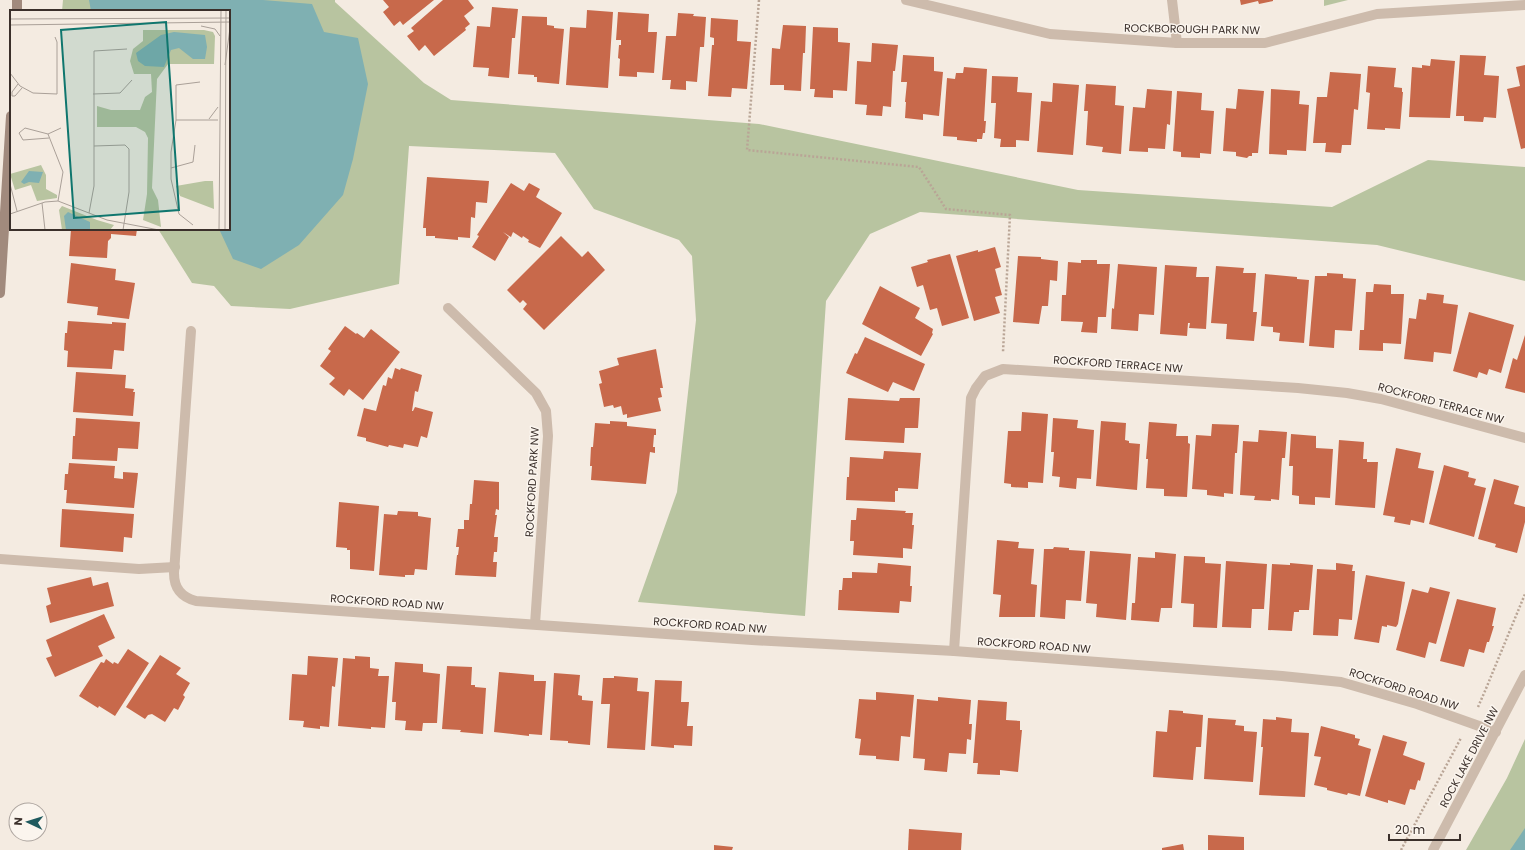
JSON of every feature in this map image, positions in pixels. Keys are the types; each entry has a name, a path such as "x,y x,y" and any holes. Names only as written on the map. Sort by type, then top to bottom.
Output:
{"main road":[{"path":"0,293 10,132"}],"street":[{"name":"ROCKBOROUGH PARK NW","path":"906,0 1050,34 1178,43 1265,43 1377,14 1525,5"},
{"path":"1172,0 1178,43"},
{"name":"ROCKFORD PARK NW","path":"448,308 536,392 546,411 548,436 535,624"},
{"name":"ROCKFORD ROAD NW","path":"191,331 174,580 182,595 196,601 760,641 954,651 1282,676 1341,682 1417,704 1496,732"},
{"name":"ROCKFORD TERRACE NW","path":"954,651 971,398 985,376 1003,368 1346,392 1381,399 1525,438"},
{"path":"0,559 138,570 175,567"},
{"name":"ROCK LAKE DRIVE NW","path":"1433,850 1525,675"}],"path":[{"path":"759,0 747,150 919,167 946,209 1010,214 1003,368"}],"green space":[{"path":"63,0 335,0 335,2 424,83 451,100 759,124 1078,190 1332,207 1428,160 1525,167 1525,281 1377,245 920,212 870,234 826,301 805,616 638,602 677,492 696,320 692,256 679,240 594,209 555,153 409,146 399,284 290,309 231,306 214,286 192,283 159,230 230,230 230,10 62,10"},
{"path":"1324,0 1348,0 1324,6"},
{"path":"1525,739 1525,850 1466,850 1507,778"}],"water":[{"path":"89,0 263,0 312,4 324,32 358,38 368,84 353,159 343,195 299,245 261,269 233,259 219,230 230,230 230,10 91,10"},
{"path":"1525,828 1525,850 1510,850"}],"building":[{"path":"383,0 434,0 403,25 400,21 394,26 383,12 389,7"},
{"path":"443,0 468,0 474,8 464,16 470,24 465,28 466,30 434,56 425,45 419,51 407,36 414,31 411,28"},
{"path":"1240,0 1273,1 1259,4 1258,1 1241,5"},
{"path":"492,7 518,9 515,38 512,38 509,78 488,76 489,68 473,67 477,26 490,27"},
{"path":"587,10 613,12 608,88 566,85 570,27 586,28"},
{"path":"618,12 649,14 648,32 657,32 654,73 637,72 637,77 619,76 620,59 618,58 621,40 616,40"},
{"path":"678,13 694,14 693,16 706,17 704,47 700,47 697,82 686,81 686,90 670,89 671,80 662,80 666,36 676,36"},
{"path":"522,16 547,17 547,25 554,26 554,28 564,29 559,84 537,82 537,77 534,77 534,75 518,74"},
{"path":"711,18 738,20 737,41 751,42 747,89 732,88 731,97 708,96 712,45 714,45 714,38 710,37"},
{"path":"783,25 806,26 801,91 784,90 784,85 770,85 772,48 780,49"},
{"path":"813,27 838,28 838,42 850,43 847,91 833,90 833,98 814,97 815,89 810,89"},
{"path":"872,43 898,45 895,71 893,71 891,107 883,106 882,116 866,115 867,105 855,104 857,61 871,62"},
{"path":"903,55 934,57 934,71 943,72 939,116 923,114 923,120 905,118 907,82 901,82"},
{"path":"1460,55 1486,56 1484,75 1499,76 1496,118 1484,117 1483,122 1464,121 1464,116 1456,116"},
{"path":"1431,59 1455,61 1450,118 1409,117 1412,67 1422,68 1422,65 1430,66"},
{"path":"1525,65 1525,148 1521,149 1507,89 1520,86 1516,67"},
{"path":"1368,66 1396,68 1394,87 1402,88 1403,92 1400,129 1367,129 1370,93 1366,92"},
{"path":"964,67 987,69 984,121 986,121 985,133 983,133 982,139 977,139 977,142 957,140 957,137 943,136 947,78 955,79 956,73 963,73"},
{"path":"1330,72 1361,74 1358,110 1354,109 1351,145 1342,145 1341,153 1325,152 1326,143 1313,143 1317,97 1327,97"},
{"path":"992,76 1018,77 1017,92 1032,93 1029,141 1016,140 1016,147 1000,147 1001,139 994,138 996,103 991,103"},
{"path":"1053,83 1079,85 1073,155 1037,152 1041,101 1052,102"},
{"path":"1086,84 1116,86 1115,105 1124,106 1121,154 1102,152 1103,147 1086,145 1088,111 1084,111"},
{"path":"1147,89 1172,91 1170,125 1167,124 1165,149 1148,148 1148,152 1129,151 1133,107 1145,108"},
{"path":"1238,89 1264,91 1258,153 1252,153 1252,156 1247,158 1236,156 1236,152 1223,151 1226,108 1236,109"},
{"path":"1271,89 1300,91 1299,104 1309,105 1306,151 1287,150 1287,155 1269,154"},
{"path":"1177,91 1202,93 1201,110 1214,111 1211,154 1200,153 1200,158 1181,157 1181,152 1173,151"},
{"path":"427,177 489,181 487,203 476,202 475,218 471,217 470,238 458,237 458,240 426,236 426,228 423,228"},
{"path":"511,183 524,191 529,183 540,189 536,197 562,213 540,248 528,242 529,240 523,236 522,238 513,232 511,237 503,232 509,237 495,261 472,247 479,236 477,235"},
{"path":"71,230 137,230 136,236 111,234 111,238 108,241 107,258 69,256"},
{"path":"561,236 582,257 588,251 605,270 544,330 523,309 527,304 523,300 520,303 507,290"},
{"path":"995,247 1001,267 995,269 1002,295 995,297 1000,313 974,321 956,256"},
{"path":"950,254 969,318 942,326 937,308 930,310 923,285 917,287 911,267 928,262 927,260"},
{"path":"1018,256 1041,257 1041,259 1058,261 1057,281 1050,280 1048,306 1042,306 1039,324 1013,322"},
{"path":"1081,260 1097,260 1097,264 1110,264 1106,317 1098,317 1097,333 1081,332 1083,322 1061,321 1062,295 1066,295 1068,262 1081,263"},
{"path":"71,263 116,269 115,280 135,283 129,319 97,315 98,307 67,303"},
{"path":"1118,264 1157,267 1154,315 1139,314 1138,331 1111,329 1112,308 1114,309"},
{"path":"1165,265 1197,267 1196,277 1209,277 1206,329 1189,328 1190,323 1188,323 1187,336 1160,334"},
{"path":"1216,266 1244,268 1243,273 1256,273 1253,312 1257,312 1254,341 1226,339 1227,324 1211,323"},
{"path":"1327,273 1343,274 1343,278 1356,279 1352,331 1335,330 1334,348 1309,346 1315,276 1327,276"},
{"path":"1265,274 1297,277 1297,279 1309,280 1304,343 1279,341 1280,333 1273,332 1273,327 1261,326"},
{"path":"1374,284 1391,285 1391,294 1404,294 1401,344 1383,343 1383,351 1359,350 1360,330 1364,330 1366,292 1373,292"},
{"path":"880,286 920,308 915,318 933,329 933,334 921,356 862,324"},
{"path":"1427,293 1444,295 1443,303 1458,305 1451,354 1434,352 1433,362 1404,359 1409,318 1416,319 1419,299 1426,300"},
{"path":"1469,312 1514,325 1501,373 1489,369 1487,375 1479,372 1477,378 1453,371"},
{"path":"68,321 112,324 112,322 126,323 124,351 114,350 112,369 67,367 68,351 64,350 65,333 67,333"},
{"path":"345,326 364,338 371,329 400,352 363,400 349,389 344,396 329,384 335,378 320,366 331,351 328,349"},
{"path":"1525,335 1525,393 1505,388 1513,358 1517,360"},
{"path":"865,337 925,364 914,391 893,382 888,392 846,373 855,353 857,354"},
{"path":"656,349 663,388 660,388 662,397 658,398 661,411 627,418 627,414 623,415 621,406 614,408 613,405 604,407 599,384 602,383 599,371 619,365 617,358"},
{"path":"395,368 400,370 401,368 422,375 418,392 415,391 412,411 415,407 433,412 427,438 421,436 418,447 404,444 403,448 389,445 388,447 366,441 366,438 357,436 364,408 376,411 383,385 386,386 388,377 392,379"},
{"path":"76,372 126,375 125,388 134,389 133,392 135,392 133,416 73,412"},
{"path":"848,398 899,401 900,398 920,398 918,428 905,428 904,443 845,440"},
{"path":"1022,412 1048,414 1043,483 1028,482 1028,488 1011,487 1011,484 1004,483 1008,431 1021,431"},
{"path":"76,418 140,422 138,449 118,448 117,461 72,459 73,436 75,436"},
{"path":"1053,418 1078,420 1077,428 1094,430 1091,479 1077,478 1076,489 1059,487 1060,477 1052,476 1054,452 1051,452"},
{"path":"610,421 627,422 627,426 656,429 653,447 655,447 655,453 650,452 646,484 591,480 591,447 593,447 595,423 610,424"},
{"path":"1101,421 1126,423 1125,440 1129,441 1129,443 1140,444 1137,490 1096,486"},
{"path":"1149,422 1177,424 1176,436 1188,436 1188,443 1190,444 1187,497 1164,496 1164,489 1146,488 1148,459 1146,459"},
{"path":"1212,424 1239,425 1237,453 1235,453 1233,494 1224,493 1224,497 1207,495 1207,490 1192,489 1196,435 1211,436"},
{"path":"1259,430 1287,432 1285,458 1282,458 1279,500 1254,500 1255,496 1240,495 1243,441 1258,442"},
{"path":"1291,434 1316,436 1316,448 1333,449 1330,498 1315,497 1315,505 1299,504 1299,496 1292,495 1293,466 1289,466"},
{"path":"1339,440 1364,442 1363,459 1367,459 1367,462 1378,462 1375,508 1335,505"},
{"path":"1396,448 1421,453 1418,468 1434,471 1424,523 1411,520 1410,525 1394,522 1395,517 1383,515"},
{"path":"884,451 921,453 918,489 898,488 898,491 895,491 895,502 846,500 850,457 883,459"},
{"path":"69,463 115,466 114,478 123,479 123,472 138,473 134,508 66,503 67,490 64,490 65,474 68,474"},
{"path":"1444,465 1469,472 1468,477 1476,479 1474,485 1486,488 1474,537 1429,524"},
{"path":"1494,479 1519,486 1514,504 1525,507 1525,522 1517,553 1495,547 1496,544 1478,539"},
{"path":"474,480 499,482 499,510 496,509 495,515 497,515 494,537 498,537 497,552 494,552 493,562 497,562 496,577 455,575 459,547 456,547 458,529 464,529 464,520 469,520"},
{"path":"339,502 379,506 374,571 350,569 350,550 347,550 347,548 336,547"},
{"path":"857,508 906,511 905,513 913,513 912,525 914,525 912,549 903,548 903,558 853,555 854,541 850,541 851,520 856,520"},
{"path":"62,509 134,514 132,538 124,537 123,552 60,547"},
{"path":"398,511 418,512 418,516 431,518 427,570 415,569 414,575 405,575 405,577 379,575 384,514 397,515"},
{"path":"997,540 1019,542 1018,548 1034,549 1031,584 1037,585 1035,617 999,617 1001,595 993,594"},
{"path":"1054,547 1085,551 1081,601 1066,600 1065,619 1040,617 1044,549 1053,549"},
{"path":"1090,551 1131,554 1126,620 1096,617 1097,604 1086,603"},
{"path":"1155,552 1176,554 1172,608 1161,608 1159,622 1131,620 1132,603 1135,603 1138,557 1155,558"},
{"path":"1184,556 1205,557 1205,563 1221,564 1217,628 1193,627 1194,604 1181,603"},
{"path":"1226,561 1267,564 1264,609 1252,609 1251,628 1222,627"},
{"path":"878,563 911,566 911,602 900,601 899,613 838,610 839,590 842,590 843,578 852,578 852,572 877,573"},
{"path":"1290,563 1313,565 1309,610 1299,610 1299,612 1294,612 1292,631 1268,630 1272,564 1290,565"},
{"path":"1336,563 1353,565 1352,571 1355,571 1352,620 1339,619 1338,636 1313,635 1317,569 1336,570"},
{"path":"1366,575 1405,582 1398,624 1396,627 1387,625 1387,627 1382,626 1379,643 1354,639"},
{"path":"91,577 93,586 108,582 114,606 50,623 46,606 51,604 47,588"},
{"path":"1430,587 1450,592 1436,644 1429,642 1425,658 1396,650 1412,589 1428,593"},
{"path":"1457,599 1496,608 1492,626 1494,626 1484,653 1469,649 1464,667 1440,661"},
{"path":"104,614 115,638 98,646 103,656 55,677 46,658 52,656 46,640"},
{"path":"128,649 149,663 115,716 99,706 98,708 79,696 101,662 104,663 106,659 113,664 114,662 118,664"},
{"path":"160,655 181,668 176,674 190,683 183,695 185,697 178,710 174,708 165,722 152,714 148,715 145,719 126,707"},
{"path":"308,656 338,658 335,687 332,686 329,727 320,726 320,729 303,727 304,721 289,720 292,674 307,675"},
{"path":"355,656 370,657 370,668 379,669 378,676 389,676 385,728 371,727 371,729 338,726 343,658 355,659"},
{"path":"395,662 423,664 423,672 440,674 437,723 423,723 422,731 405,730 406,721 395,720 396,702 392,702"},
{"path":"447,666 472,667 471,685 486,688 483,734 460,732 461,730 442,729"},
{"path":"499,672 534,675 534,681 546,681 542,735 529,734 529,736 494,732"},
{"path":"554,673 580,675 578,695 582,696 582,700 593,701 590,745 568,743 568,741 550,740"},
{"path":"614,676 638,678 637,691 649,692 645,750 607,748 610,704 601,704 603,678 614,678"},
{"path":"655,680 682,681 681,702 689,702 687,726 693,726 692,746 674,745 674,748 651,746"},
{"path":"876,692 914,695 910,737 901,736 899,761 876,759 876,756 859,755 861,739 855,738 859,699 876,700"},
{"path":"938,697 971,700 969,724 972,724 971,740 967,739 966,754 949,753 947,772 924,770 925,759 913,758 917,699 938,701"},
{"path":"978,700 1007,702 1006,720 1020,721 1020,730 1022,730 1018,772 1000,770 1000,775 977,774 978,763 973,763"},
{"path":"1169,710 1203,715 1201,747 1196,747 1193,780 1153,777 1156,731 1167,732"},
{"path":"1276,717 1292,719 1291,732 1309,733 1305,797 1259,795 1263,747 1261,747 1263,719 1276,720"},
{"path":"1208,718 1236,720 1235,725 1244,726 1244,731 1257,732 1253,782 1204,779"},
{"path":"1321,726 1355,735 1355,738 1360,739 1358,745 1371,749 1360,796 1348,793 1347,795 1314,785 1321,757 1314,756"},
{"path":"1383,735 1407,742 1403,755 1425,763 1420,781 1418,780 1415,790 1410,789 1405,805 1388,800 1388,803 1365,796"},
{"path":"909,829 962,833 961,850 908,850"},
{"path":"1208,835 1244,837 1244,850 1208,850"},
{"path":"1183,844 1184,850 1162,850 1162,848"},
{"path":"714,845 733,847 732,850 714,850"}]}
